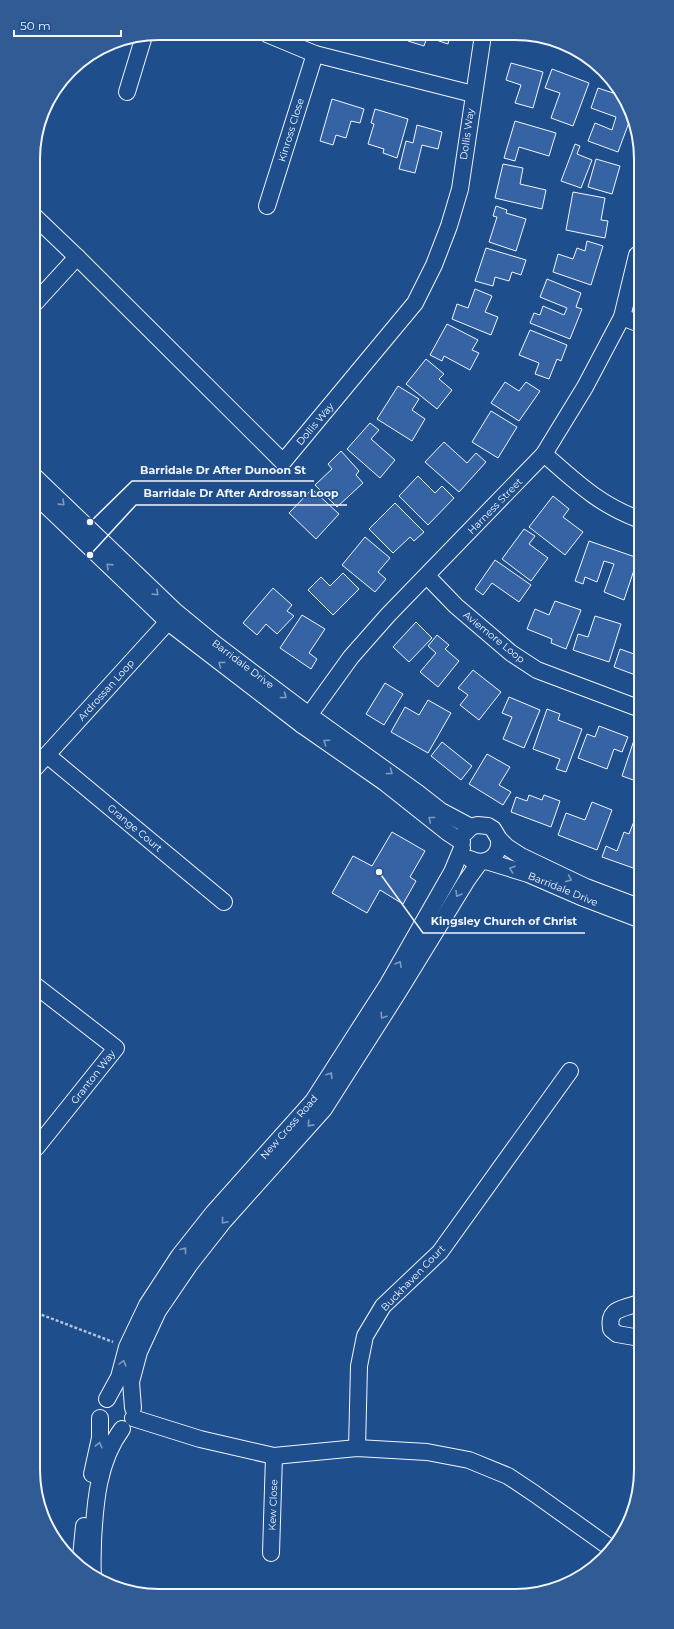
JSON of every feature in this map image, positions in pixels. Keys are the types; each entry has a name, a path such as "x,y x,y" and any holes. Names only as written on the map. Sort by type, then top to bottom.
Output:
{"street":[{"name":"Dollis Way","path":"281,40 315,54 473,94"},
{"name":"Dollis Way","path":"40,221 283,462 415,303 434,265 449,226 460,189 482,40"},
{"path":"127,92 142,41"},
{"name":"Kinross Close","path":"267,206 315,54"},
{"path":"40,298 78,257"},
{"name":"Harness Street","path":"305,720 351,658 388,615 544,454 585,387 622,317 634,267"},
{"path":"622,317 634,321"},
{"path":"544,454 590,494 608,505 634,517"},
{"name":"Barridale Drive","path":"40,497 172,617 215,644 305,720 462,845"},
{"name":"Aviemore Loop","path":"427,576 456,606 511,653 537,670 634,706"},
{"name":"Ardrossan Loop","path":"40,763 172,617"},
{"name":"Barridale Drive","path":"305,720 418,792 440,811 471,827"},
{"name":"Grange Court","path":"47,755 224,902"},
{"path":"477,825 488,826 497,834 499,844 495,855 483,861 469,858 462,845 463,836 471,827 477,825"},
{"name":"Barridale Drive","path":"499,839 521,856 551,871 634,905"},
{"name":"New Cross Road","path":"107,1399 119,1377 127,1347 147,1305 179,1256 213,1213 313,1101 388,984 452,872 462,845"},
{"name":"Barridale Drive","path":"483,861 528,874 581,897 634,916"},
{"name":"New Cross Road","path":"133,1413 131,1382 139,1352 158,1311 190,1264 223,1222 324,1109 467,880 483,861"},
{"name":"Granton Way","path":"40,989 116,1048 40,1143"},
{"name":"Buckhaven Court","path":"357,1448 359,1366 365,1336 383,1306 440,1252 570,1071"},
{"path":"634,1305 618,1309 612,1314 610,1322 611,1329 617,1334 634,1337"},
{"path":"88,1565 86,1500 100,1438 100,1407 112,1396 123,1397 127,1400 133,1413 200,1439 274,1456 357,1448 427,1452 469,1460 508,1476 607,1546"},
{"path":"89,1566 99,1484 103,1466 114,1440 122,1430 127,1427 133,1413"},
{"path":"100,1418 102,1423 111,1429 122,1430"},
{"name":"Kew Close","path":"272,1553 274,1456"}],"path":[{"path":"40,1314 127,1347"}],"building":[{"path":"408,40 426,40 424,46"},
{"path":"436,40 449,40 448,44"},
{"path":"511,63 543,72 533,108 515,103 521,85 506,80"},
{"path":"552,69 589,83 573,126 551,118 560,93 545,88"},
{"path":"598,88 614,93 618,99 629,124 618,152 588,141 595,123 612,130 616,117 591,108"},
{"path":"332,99 364,109 360,123 351,121 346,138 336,135 333,145 320,141"},
{"path":"375,109 408,119 397,158 383,153 384,149 368,144 374,124 371,123"},
{"path":"515,121 556,133 549,156 519,147 515,161 504,158"},
{"path":"417,125 442,132 438,149 422,145 415,173 399,169 406,141 413,143"},
{"path":"575,144 580,146 577,154 592,160 581,188 561,181"},
{"path":"596,159 620,166 612,194 588,187"},
{"path":"503,164 523,168 520,184 546,190 542,209 495,198"},
{"path":"573,192 605,198 601,220 608,221 605,238 566,230"},
{"path":"496,206 507,210 506,213 526,219 516,251 489,242 497,217 493,216"},
{"path":"587,241 603,246 591,285 553,272 558,254 573,259 577,248 585,251"},
{"path":"486,248 526,260 521,275 512,272 509,281 495,277 493,286 475,281"},
{"path":"547,279 581,293 576,307 582,309 570,339 530,323 534,313 540,315 543,306 564,315 567,308 540,297"},
{"path":"475,289 492,296 485,312 498,317 491,335 452,319 457,304 468,308"},
{"path":"447,324 478,340 472,350 479,353 470,370 444,356 442,361 430,355"},
{"path":"530,330 567,345 561,361 557,359 549,379 535,374 539,363 519,355"},
{"path":"426,359 444,374 439,379 452,390 437,409 406,384"},
{"path":"505,382 519,391 526,382 540,391 519,421 491,403"},
{"path":"398,386 419,399 412,410 425,419 412,441 377,419"},
{"path":"491,411 517,427 498,458 472,442"},
{"path":"370,423 379,430 371,439 395,460 380,478 347,449"},
{"path":"444,442 467,463 476,453 486,462 459,492 425,462"},
{"path":"341,451 359,471 356,475 363,483 337,507 315,485 332,469 328,464"},
{"path":"418,476 435,493 442,486 454,498 428,525 399,496"},
{"path":"312,489 339,514 316,539 289,513"},
{"path":"553,496 569,509 563,517 583,532 565,555 529,527"},
{"path":"395,503 424,532 414,541 410,537 393,553 369,529"},
{"path":"524,529 535,536 529,544 548,558 531,581 502,559"},
{"path":"365,537 390,558 378,572 386,579 375,592 342,565"},
{"path":"589,541 634,557 634,570 624,600 604,592 614,564 604,561 597,582 585,577 583,584 575,581"},
{"path":"495,560 531,585 519,602 492,583 483,595 475,589"},
{"path":"343,573 359,589 333,615 308,590 321,577 330,586"},
{"path":"273,588 292,605 287,611 294,616 277,634 266,624 257,635 243,623"},
{"path":"555,601 581,610 566,649 551,643 552,639 527,629 535,609 549,615"},
{"path":"302,615 325,629 309,653 317,659 311,669 280,648"},
{"path":"595,616 621,624 609,662 573,650 578,634 588,637"},
{"path":"416,622 432,638 409,662 393,647"},
{"path":"437,635 449,645 445,649 459,661 438,687 420,672 436,653 428,646"},
{"path":"620,649 634,654 634,674 614,667"},
{"path":"473,670 501,692 479,720 460,705 468,695 458,688"},
{"path":"385,683 403,694 384,725 366,714"},
{"path":"509,697 540,710 524,748 503,739 512,717 502,713"},
{"path":"428,700 451,713 428,753 391,732 405,707 419,715"},
{"path":"547,709 560,714 558,720 582,729 566,772 556,769 560,759 533,749"},
{"path":"599,726 628,737 622,752 614,749 607,769 578,758 587,734 595,737"},
{"path":"634,740 634,780 622,776"},
{"path":"442,742 472,766 461,780 431,756"},
{"path":"487,754 510,767 499,785 511,792 503,805 469,784"},
{"path":"529,795 542,800 544,795 560,801 551,827 511,812 516,797 527,801"},
{"path":"592,802 612,810 597,850 558,835 566,813 585,820"},
{"path":"634,821 634,868 602,857 606,846 617,851 624,832 629,834"},
{"path":"392,832 425,851 410,877 416,881 403,904 380,890 367,913 332,893 353,856 372,866"}],"place":[{"name":"Barridale Dr After Dunoon St","path":"90,522"},
{"name":"Barridale Dr After Ardrossan Loop","path":"90,555"},
{"name":"Kingsley Church of Christ","path":"379,872"}]}
